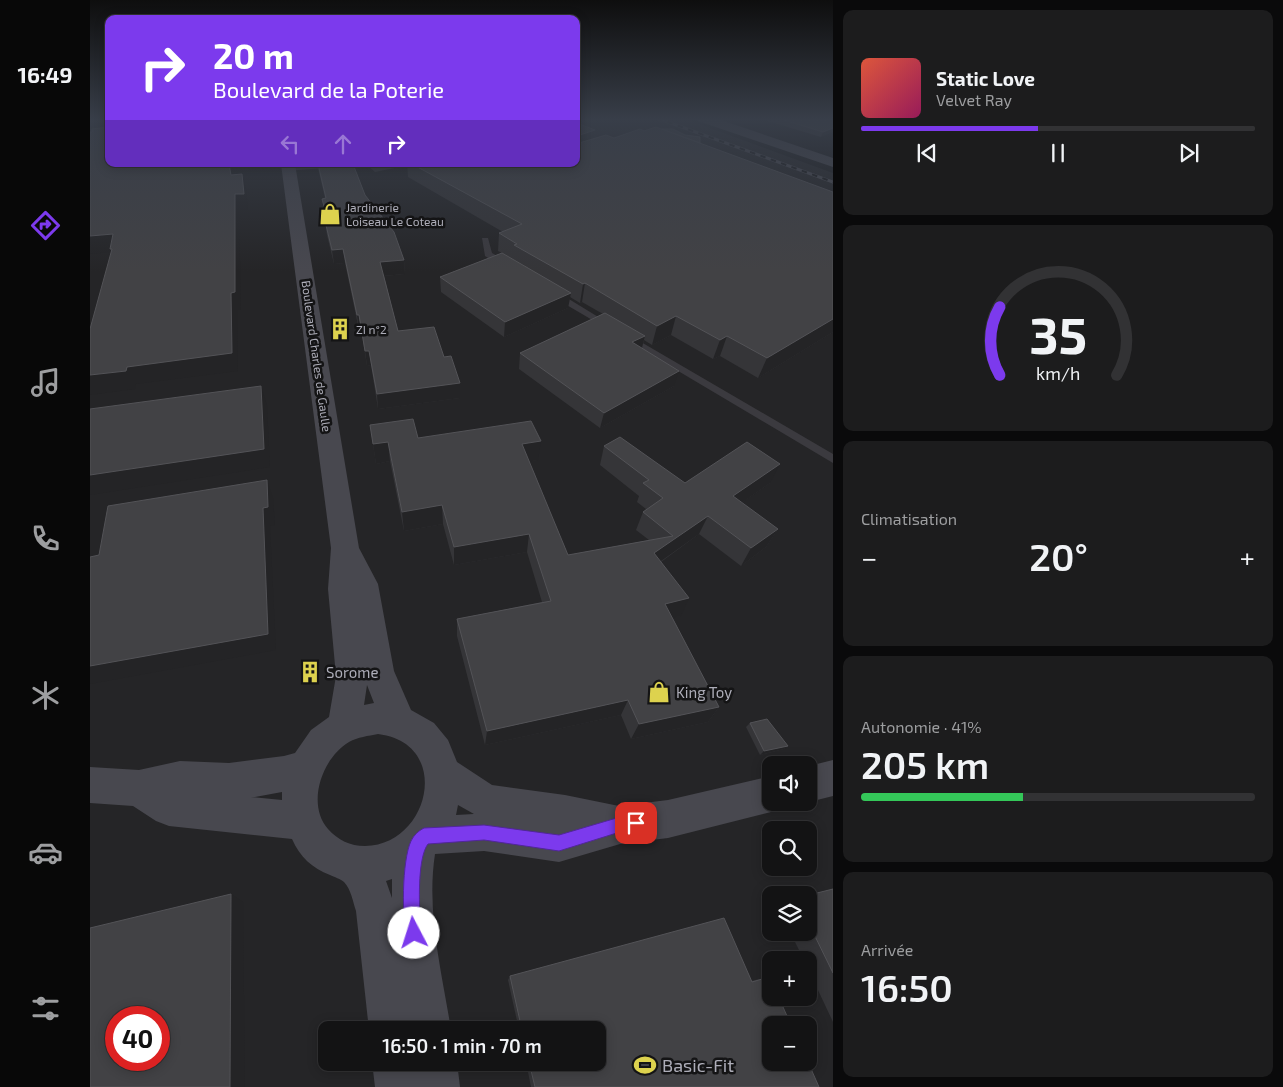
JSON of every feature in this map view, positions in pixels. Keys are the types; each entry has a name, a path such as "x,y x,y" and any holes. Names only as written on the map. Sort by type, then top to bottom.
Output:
{"street":[{"name":"Boulevard Charles de Gaulle","path":"288,169 345,548 343,589 352,676 344,728"},
{"name":"Boulevard Charles de Gaulle","path":"345,548 364,584 378,671 399,721"},
{"path":"378,718 399,721 416,730 430,743 440,761 444,782 442,805 433,826 421,841 397,859 374,865 356,864 329,856 313,841 303,821 300,803 301,785 306,767 319,747 336,731 356,722 378,718"},
{"path":"90,785 139,788 180,778 229,781 255,779 284,774 306,767"},
{"path":"443,774 480,798 497,805 564,814 620,825"},
{"path":"817,782 833,778"},
{"path":"139,788 169,808 303,821"},
{"path":"421,841 484,832 559,843 620,825 668,819 762,796"},
{"path":"421,841 412,875 412,916 428,1021"},
{"path":"356,864 368,886 376,911 390,1021"},
{"path":"396,1071 398,1087"},
{"path":"435,1071 437,1087"}],"lane":[{"path":"485,240 488,254 513,270"},
{"path":"547,289 833,459"}],"shaded area":[{"path":"90,169 821,169 833,173 833,1087 90,1087"}],"building":[{"path":"90,169 230,169 231,175 242,174 244,194 235,194 235,292 231,293 232,353 127,367 126,371 90,375 90,329 112,249 110,249 113,234 90,236"},
{"path":"319,169 355,169 365,195 394,232 404,260 380,262 398,331 434,327 444,357 451,356 460,383 377,394 369,351 365,351 359,315 357,315 343,249 332,250 325,221 328,221 322,199 326,198"},
{"path":"421,169 770,169 833,192 833,319 767,358 727,336 720,340 676,316 657,326 585,283 583,284 514,245 517,244 499,233 522,224"},
{"path":"502,253 571,293 505,322 440,277"},
{"path":"605,313 645,336 632,342 679,371 604,413 520,353"},
{"path":"261,386 264,449 90,475 90,409"},
{"path":"413,419 418,438 531,421 541,441 522,444 568,555 673,536 643,512 663,498 643,483 649,480 604,446 620,437 685,483 747,442 780,464 733,496 778,529 751,548 708,516 654,553 689,598 665,604 719,707 639,724 628,700 487,731 457,619 551,601 529,534 454,547 442,505 402,512 388,442 373,444 370,425"},
{"path":"267,480 268,507 263,508 268,634 90,666 90,557 99,555 108,506"},
{"path":"767,719 788,746 764,751 750,723"},
{"path":"833,889 833,973 817,940 817,893"},
{"path":"231,894 230,1087 90,1087 90,928"},
{"path":"724,918 752,982 762,979 762,1006 783,1006 787,1016 762,1016 762,1071 812,1071 819,1087 535,1087 531,1071 606,1071 606,1021 520,1021 510,976"}],"railway":[{"path":"796,169 833,182"}],"place":[{"name":"Jardinerie Loiseau Le Coteau","path":"330,214"},
{"name":"ZI n°2","path":"340,329"},
{"name":"Sorome","path":"310,672"},
{"name":"King Toy","path":"659,692"},
{"name":"Basic-Fit","path":"645,1065"}],"route":[{"path":"414,933 412,875 417,845 424,836 484,832 559,843 620,825 636,823"}]}
